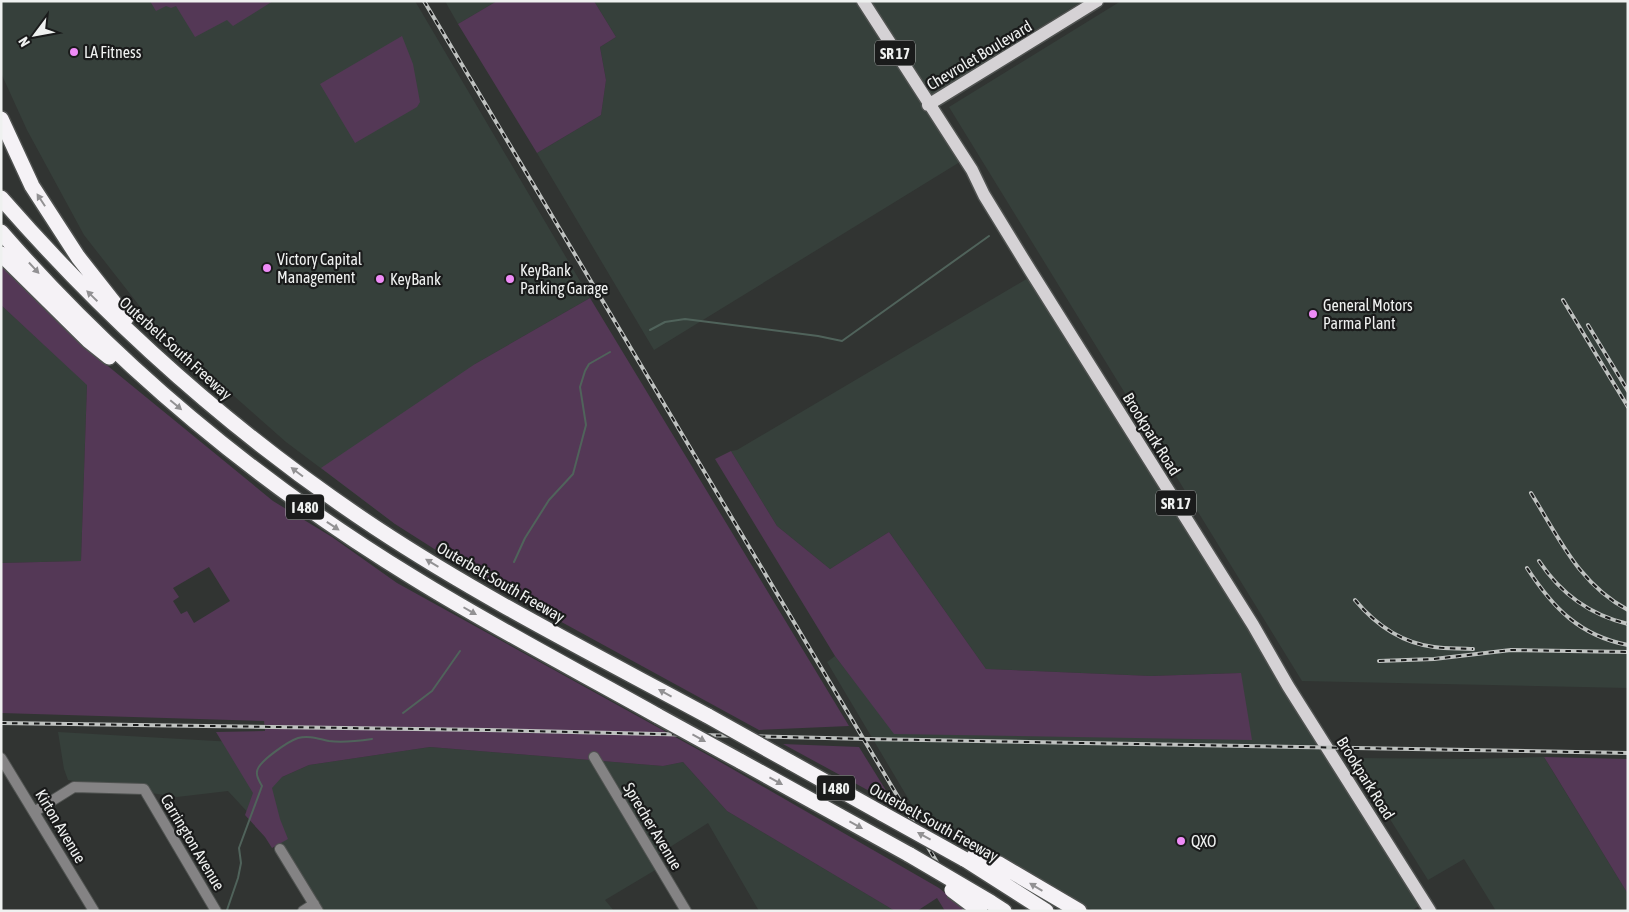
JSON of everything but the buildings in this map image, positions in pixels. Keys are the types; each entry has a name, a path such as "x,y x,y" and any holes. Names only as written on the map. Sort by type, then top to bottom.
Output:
{"highway":[{"path":"1,119 32,186 78,257 131,324 139,342"},
{"name":"Outerbelt South Freeway","path":"1,198 87,291 139,342 257,442 304,478 376,528 479,590 964,859 1046,911"},
{"name":"I 480","path":"1,232 82,318 151,383 261,475 361,544 450,600 908,854 938,879 985,906"},
{"path":"1,254 89,341 114,361 151,383"},
{"path":"964,859 980,858 999,864 1079,911"},
{"path":"985,906 1004,911"}],"main road":[{"name":"Brookpark Road","path":"863,1 928,105 972,170 984,195 1030,270 1253,624 1288,686 1430,911"},
{"name":"Chevrolet Boulevard","path":"928,105 1097,1"}],"street":[{"name":"Sprecher Avenue","path":"594,757 686,911"},
{"name":"Kirton Avenue","path":"1,758 94,911"},
{"name":"Carrington Avenue","path":"34,812 74,787 144,790 216,911"},
{"path":"280,850 316,907 303,911"}],"shaded area":[{"path":"1,1 415,1 590,298 475,364 395,524 286,442 156,327 84,235 27,130 1,73"},
{"path":"150,1 273,1 233,26 227,20 195,37 176,6 171,8 166,6 156,11"},
{"path":"445,1 497,1 458,24"},
{"path":"497,1 594,1 616,37 600,47 606,80 601,115 537,153 458,24"},
{"path":"594,1 1082,1 929,96 968,157 654,350 537,153 601,115 606,80 600,47 616,37"},
{"name":"General Motors Parma Plant","path":"1121,1 1628,1 1628,688 1302,681 949,107"},
{"path":"402,36 413,64 420,102 417,107 355,143 320,84"},
{"path":"1,263 103,362 273,501 332,537 397,583 715,759 939,888 967,911 945,911 937,898 917,911 895,911 727,811 683,762 663,766 430,747 309,765 282,777 272,788 280,819 288,839 272,848 265,837 245,815 253,793 216,732 265,731 264,721 1,713 1,563 81,561 87,385 1,305","holes":["209,567 230,601 194,623 187,611 181,614 173,601 179,597 173,588"]},
{"path":"1030,277 1419,906 1411,911 1094,911 1078,904 918,815 827,662 835,656 895,734 1241,673 1151,676 986,669 889,532 830,569 777,526 731,451 737,450"},
{"path":"590,298 849,726 759,730 472,573 395,524 321,468 475,364"},
{"path":"1,305 87,384 81,561 1,563"},
{"path":"731,451 777,526 830,569 889,532 986,669 1151,676 1241,673 1252,740 894,734 835,656 715,459"},
{"path":"58,732 268,744 282,777 309,765 430,747 663,766 683,762 727,811 895,911 759,911 708,823 659,854 657,869 605,900 614,911 318,911 285,857 228,791 177,797 68,780 64,769"},
{"path":"783,744 859,747 895,805"},
{"path":"1544,757 1628,894 1628,911 1496,911 1464,859 1428,880 1355,763 1355,758 1472,759"},
{"path":"1544,757 1628,759 1628,894 1554,773"}],"waterway":[{"path":"650,330 665,322 685,319 818,336 842,341 989,236"},
{"path":"514,562 525,538 549,500 573,474 586,425 580,387 589,364 610,352"},
{"path":"403,713 432,691 460,651"},
{"path":"227,910 241,863 239,848 262,786 257,774 258,768 262,763 281,747 302,737 340,742 372,739"}],"railway":[{"path":"424,1 966,911"},
{"path":"1563,300 1628,407"},
{"path":"1588,325 1628,391"},
{"path":"1531,493 1561,543 1583,573 1596,587 1628,610"},
{"path":"1539,561 1557,584 1577,601 1601,615 1628,624"},
{"path":"1527,568 1547,596 1569,618 1596,635 1628,645"},
{"path":"1355,600 1371,617 1400,637 1422,645 1439,648 1473,649"},
{"path":"1379,661 1434,659 1511,650 1628,652"},
{"path":"1,723 486,730 1628,753"}],"place":[{"name":"LA Fitness","path":"74,52"},
{"name":"Victory Capital Management","path":"267,268"},
{"name":"KeyBank","path":"380,279"},
{"name":"KeyBank Parking Garage","path":"510,279"},
{"name":"General Motors Parma Plant","path":"1313,314"},
{"name":"QXO","path":"1181,841"}]}
